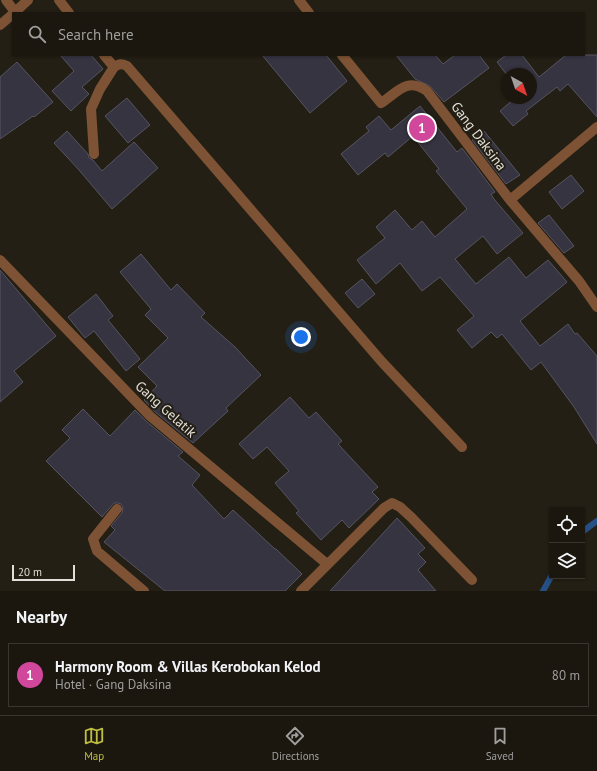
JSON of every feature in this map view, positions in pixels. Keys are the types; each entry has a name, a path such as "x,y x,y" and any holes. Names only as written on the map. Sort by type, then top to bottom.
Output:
{"street":[{"path":"6,0 13,12"},
{"path":"15,12 28,0"},
{"path":"59,0 68,12"},
{"path":"299,0 308,12"},
{"path":"0,25 12,15"},
{"path":"105,56 114,67"},
{"name":"Gang Daksina","path":"343,56 382,103 399,89 412,84 422,87 427,91 510,200"},
{"path":"94,154 91,110 100,89 114,67 118,64 123,64 127,66 382,362 462,447"},
{"path":"595,132 510,200 579,281 597,307"},
{"name":"Gang Gelatik","path":"0,260 150,416 327,564"},
{"path":"301,591 384,508 392,503 400,507 411,517 472,580"},
{"path":"117,509 93,539 94,545 97,551 144,591"}],"building":[{"path":"597,55 597,117 568,84 560,91 557,87 537,102 537,74 539,77 565,56"},
{"path":"61,56 92,56 103,69 82,87 89,94 71,111 52,91 74,71"},
{"path":"263,56 327,56 347,81 310,113"},
{"path":"397,56 436,56 443,64 454,56 480,56 489,68 444,102 430,86 415,79"},
{"path":"505,56 523,56 532,68 502,68 497,62"},
{"path":"17,62 53,102 34,117 33,116 0,139 0,77"},
{"path":"127,98 150,125 128,143 105,116"},
{"path":"508,104 535,104 526,111 528,114 513,126 500,111"},
{"path":"420,106 457,152 462,148 495,192 491,194 494,199 523,233 497,254 483,236 455,259 476,284 509,257 526,278 548,260 567,282 520,321 540,346 568,324 575,334 577,333 597,356 597,444 574,407 541,362 531,370 502,334 497,338 491,332 472,348 457,330 474,316 440,277 422,291 400,263 376,284 357,260 385,238 376,227 395,210 412,230 422,221 435,237 467,209 436,171 439,169 413,136 388,157 385,153 358,175 341,154 369,131 366,127 379,116 391,130"},
{"path":"67,131 88,154 89,158 93,160 102,171 134,142 158,168 112,209 54,143"},
{"path":"484,131 520,175 506,184 472,140"},
{"path":"571,175 584,191 562,209 549,192"},
{"path":"549,215 574,246 564,253 538,223"},
{"path":"141,254 171,290 177,284 205,313 201,317 235,347 261,375 226,408 228,411 193,443 154,411 144,400 157,386 138,367 168,338 145,315 151,309 120,272"},
{"path":"0,270 56,336 14,371 23,382 0,402"},
{"path":"362,279 375,294 358,308 345,293"},
{"path":"96,294 113,316 108,320 140,359 126,371 94,331 85,338 68,317"},
{"path":"290,397 309,418 316,412 342,441 338,444 378,487 372,492 379,499 349,528 342,520 321,540 296,513 299,511 275,483 289,471 267,447 253,459 239,444"},
{"path":"83,409 110,436 135,410 183,452 178,456 200,475 192,485 224,519 233,510 302,574 285,591 165,591 104,542 115,530 111,526 122,513 123,507 121,504 114,503 102,517 46,461 70,438 62,430"},
{"path":"397,518 425,548 418,554 426,562 418,570 436,591 330,591"}],"waterway":[{"path":"585,530 597,521"},
{"path":"543,591 550,579"}],"place":[{"name":"Harmony Room & Villas Kerobokan Kelod","path":"422,128"}]}
